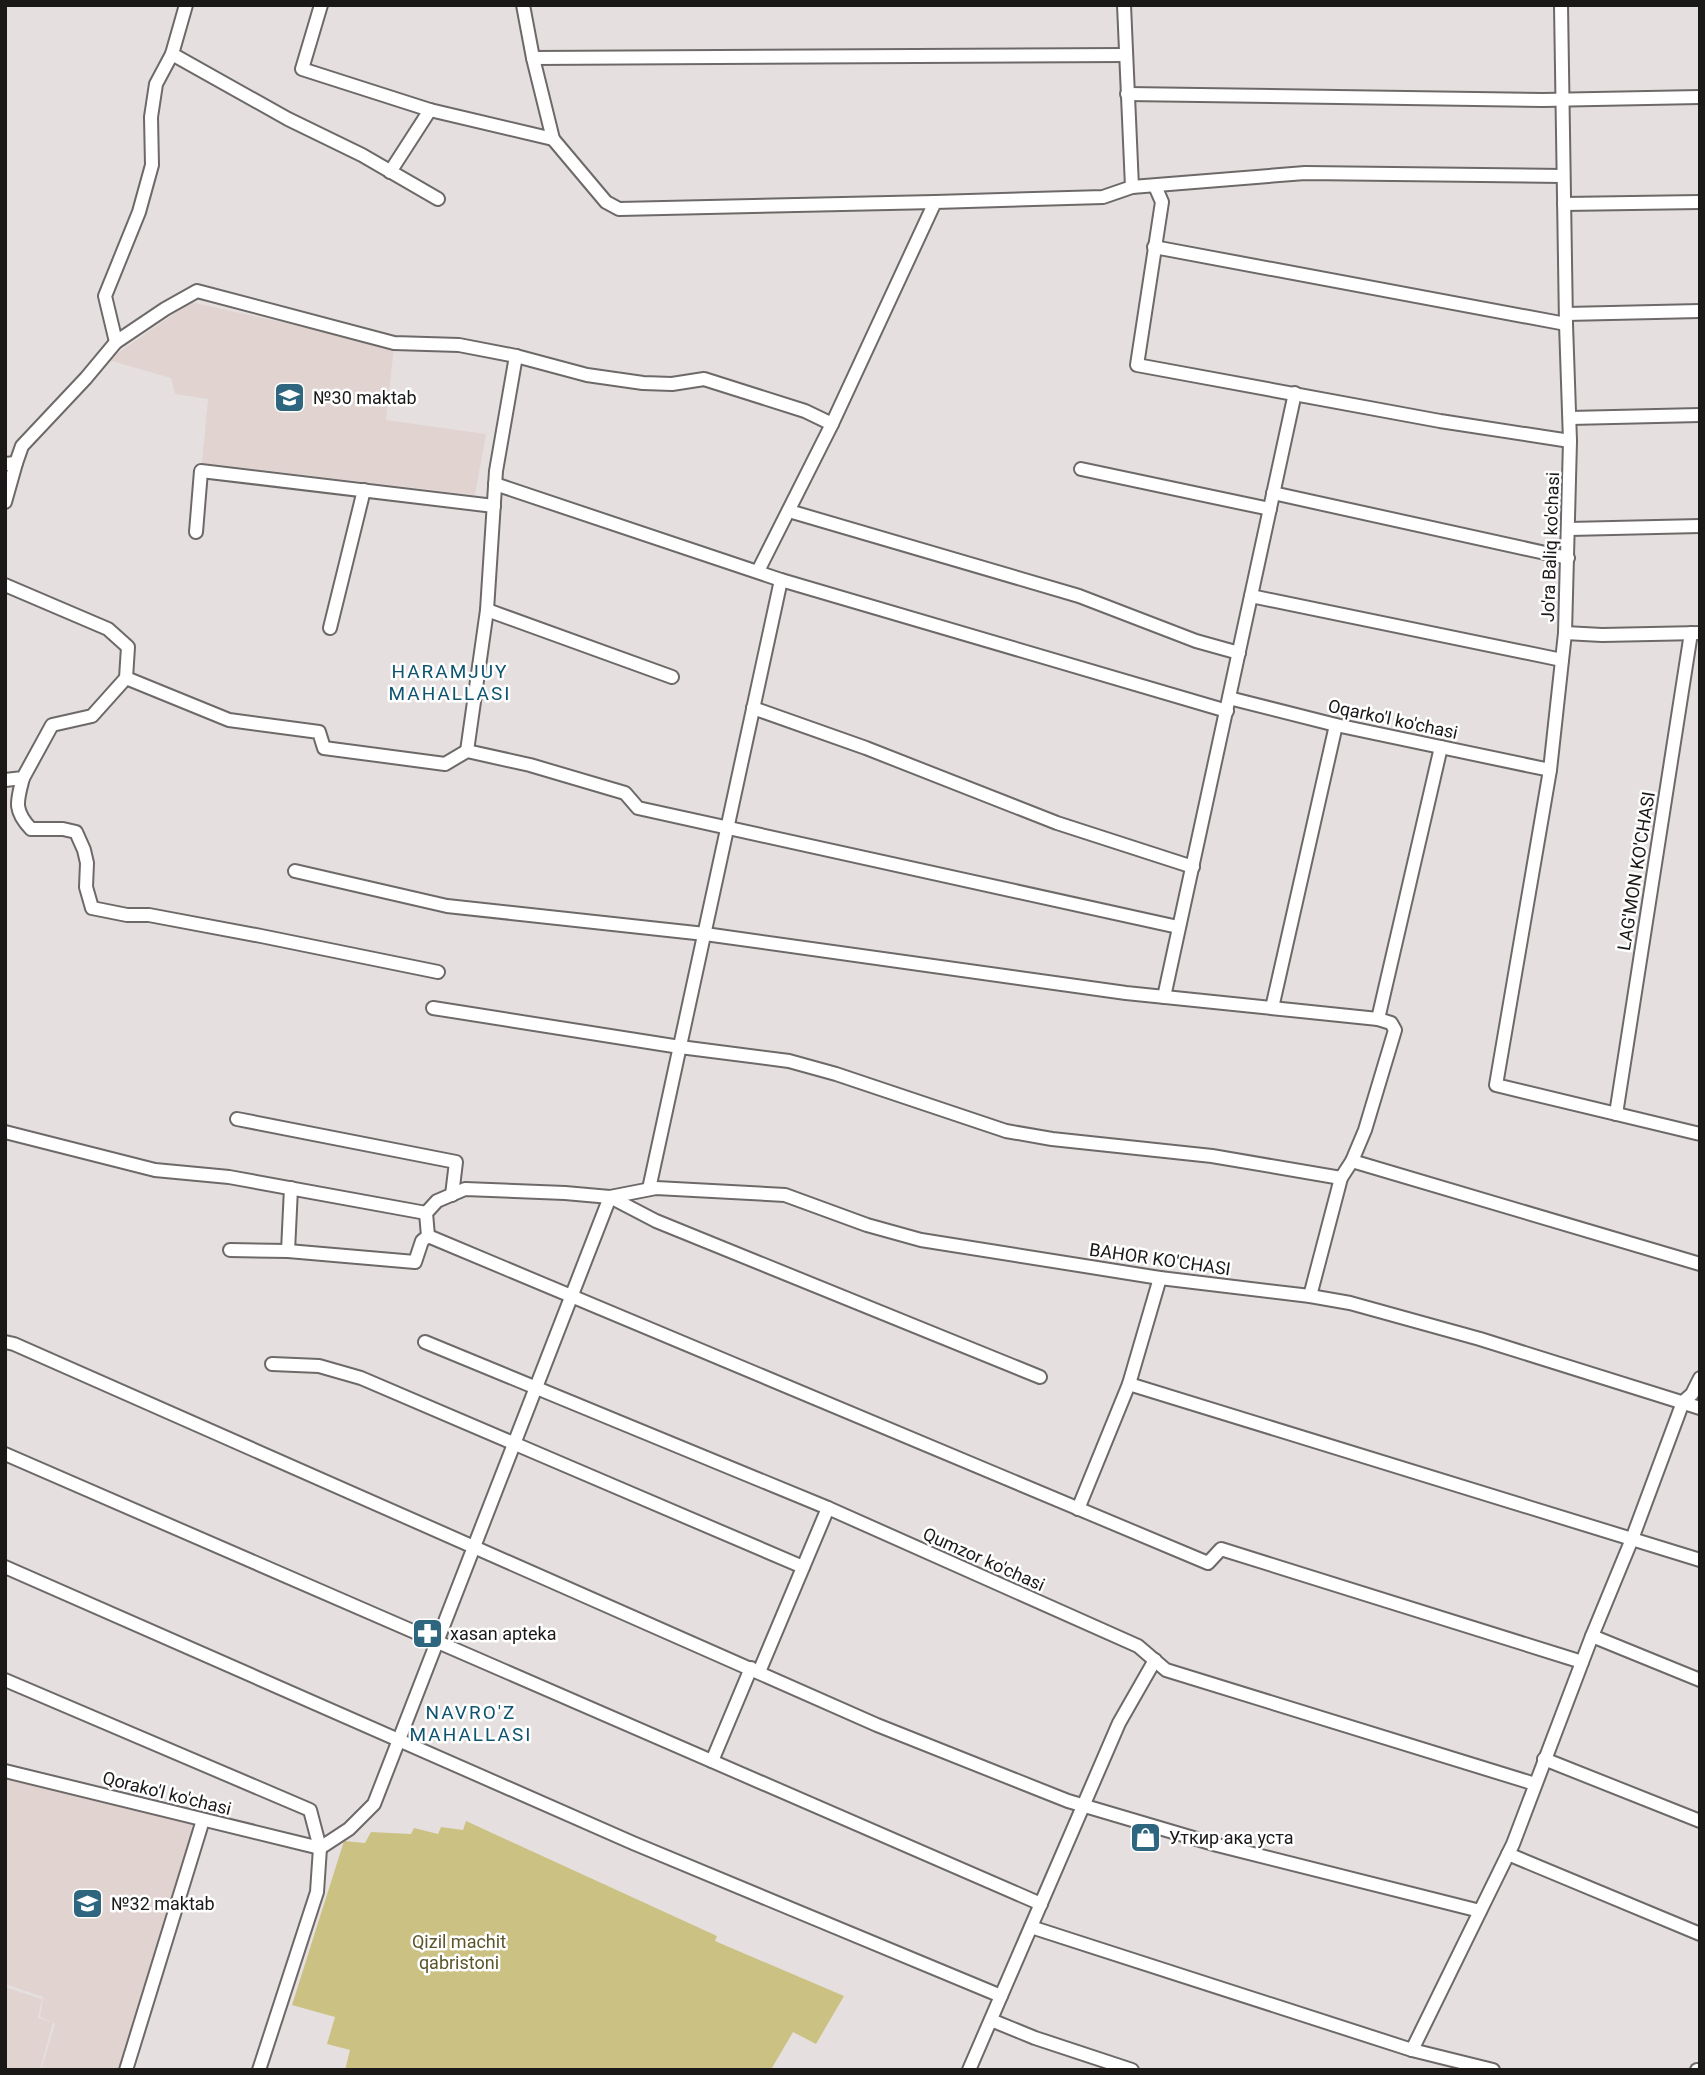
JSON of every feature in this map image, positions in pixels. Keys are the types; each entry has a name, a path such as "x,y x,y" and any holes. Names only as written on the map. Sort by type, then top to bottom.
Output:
{"street":[{"path":"116,342 105,296 139,212 152,165 151,117 156,84 172,54 186,5"},
{"path":"321,5 302,69 430,110 553,139"},
{"path":"523,5 553,139 606,202 619,209 1104,197 1132,187 1305,173 1563,176"},
{"path":"1124,5 1132,187"},
{"name":"Jo'ra Baliq ko'chasi","path":"1561,5 1570,418 1565,633 1550,770 1496,1085 1616,1114"},
{"path":"172,54 288,119 362,155 438,199"},
{"path":"533,58 1126,55"},
{"path":"1127,94 1561,99 1700,97"},
{"path":"390,172 430,110"},
{"path":"1155,186 1162,202 1137,365 1440,421 1570,441"},
{"path":"758,572 832,424 935,202"},
{"path":"1564,204 1700,202"},
{"path":"1154,247 1566,319 1700,311"},
{"path":"5,502 11,463 22,446 116,342 164,309 197,291 394,343 459,345 516,356 587,375 643,383 672,384 704,379 805,411 832,424"},
{"path":"467,751 486,610 495,484 516,356"},
{"path":"1164,997 1295,393"},
{"path":"1570,418 1700,415"},
{"path":"1080,469 1270,509"},
{"path":"196,532 201,471 494,506"},
{"name":"Oqarko'l ko'chasi","path":"495,484 781,580 1228,705 1550,770"},
{"path":"330,628 364,490"},
{"path":"1273,494 1568,558"},
{"path":"789,511 1079,596 1196,640 1239,653"},
{"path":"1569,529 1700,526"},
{"path":"649,1189 781,580"},
{"path":"5,585 108,629 128,647 126,678 92,716 52,725 23,778 16,806 22,820 31,829 63,829 76,832 87,863 86,887 92,908 249,933 438,972"},
{"path":"1251,596 1562,660"},
{"path":"486,610 672,677"},
{"path":"1565,633 1695,633"},
{"name":"LAG'MON KO'CHASI","path":"1616,1114 1695,633"},
{"path":"126,678 229,720 319,732 324,748 445,765 467,751 530,765 625,793 638,808 1178,926"},
{"path":"753,708 866,748 1057,823 1193,867"},
{"path":"1272,1008 1336,725"},
{"path":"1378,1019 1441,747"},
{"path":"5,780 23,778"},
{"path":"295,871 447,906 705,934 1164,997 1378,1019 1391,1023 1395,1030 1365,1130 1352,1161 1341,1178 1310,1296"},
{"path":"433,1008 680,1047 789,1061 1006,1131 1052,1139 1212,1156 1341,1178"},
{"path":"1616,1114 1700,1134"},
{"path":"237,1119 456,1162 452,1195"},
{"path":"5,1132 155,1170 229,1177 426,1213"},
{"path":"1352,1161 1700,1264"},
{"path":"288,1251 291,1188"},
{"name":"BAHOR KO'CHASI","path":"610,1197 656,1188 785,1195 867,1225 921,1240 1160,1278 1350,1303 1480,1339 1700,1408"},
{"path":"428,1236 426,1213 437,1201 465,1189 610,1197 656,1221 1040,1377"},
{"path":"320,1847 349,1829 374,1804 610,1197"},
{"path":"230,1250 288,1251 415,1262 422,1241 428,1236"},
{"path":"428,1236 1208,1563 1221,1549 1581,1662"},
{"path":"1078,1509 1129,1384 1160,1278"},
{"path":"5,1342 886,1728 1084,1806 1217,1845 1480,1911"},
{"name":"Qumzor ko'chasi","path":"425,1342 828,1508 1138,1646 1166,1670 1535,1784"},
{"path":"272,1364 319,1366 361,1378 803,1567"},
{"path":"1412,2050 1508,1854 1683,1402 1692,1394 1700,1378"},
{"path":"1129,1384 1700,1560"},
{"path":"5,1454 1041,1904"},
{"path":"712,1762 828,1508"},
{"path":"5,1567 633,1843 1001,1996"},
{"path":"1592,1636 1700,1680"},
{"path":"969,2070 1119,1723 1155,1660"},
{"path":"5,1679 310,1810 320,1847 317,1892 259,2070"},
{"path":"1545,1759 1700,1821"},
{"name":"Qorako'l ko'chasi","path":"5,1771 320,1847"},
{"path":"126,2070 203,1820"},
{"path":"1508,1854 1700,1934"},
{"path":"1031,1927 1412,2050 1493,2070"},
{"path":"991,2020 1035,2038 1132,2070"}],"shaded area":[{"name":"№30 maktab","path":"191,302 394,347 386,420 486,434 475,495 202,463 208,399 175,394 171,378 108,360"},
{"name":"№32 maktab","path":"5,1776 195,1823 121,2070 41,2070 55,2024 53,2022 40,2070 5,2070 5,1987 42,1999 38,2018 52,2022 40,2017 43,1997 5,1984"}],"green space":[{"name":"Qizil machit qabristoni","path":"466,1821 717,1936 715,1941 844,1996 816,2044 793,2032 772,2068 775,2070 345,2070 350,2050 327,2044 335,2017 292,2005 344,1841 365,1843 371,1832 411,1834 414,1828 438,1834 441,1827 463,1830"}],"place":[{"name":"№30 maktab","path":"290,397"},
{"name":"xasan apteka","path":"427,1633"},
{"name":"Уткир ака уста","path":"1146,1837"},
{"name":"№32 maktab","path":"88,1903"}],"district":[{"name":"HARAMJUY MAHALLASI","path":"450,682"},
{"name":"NAVRO'Z MAHALLASI","path":"471,1723"}]}
